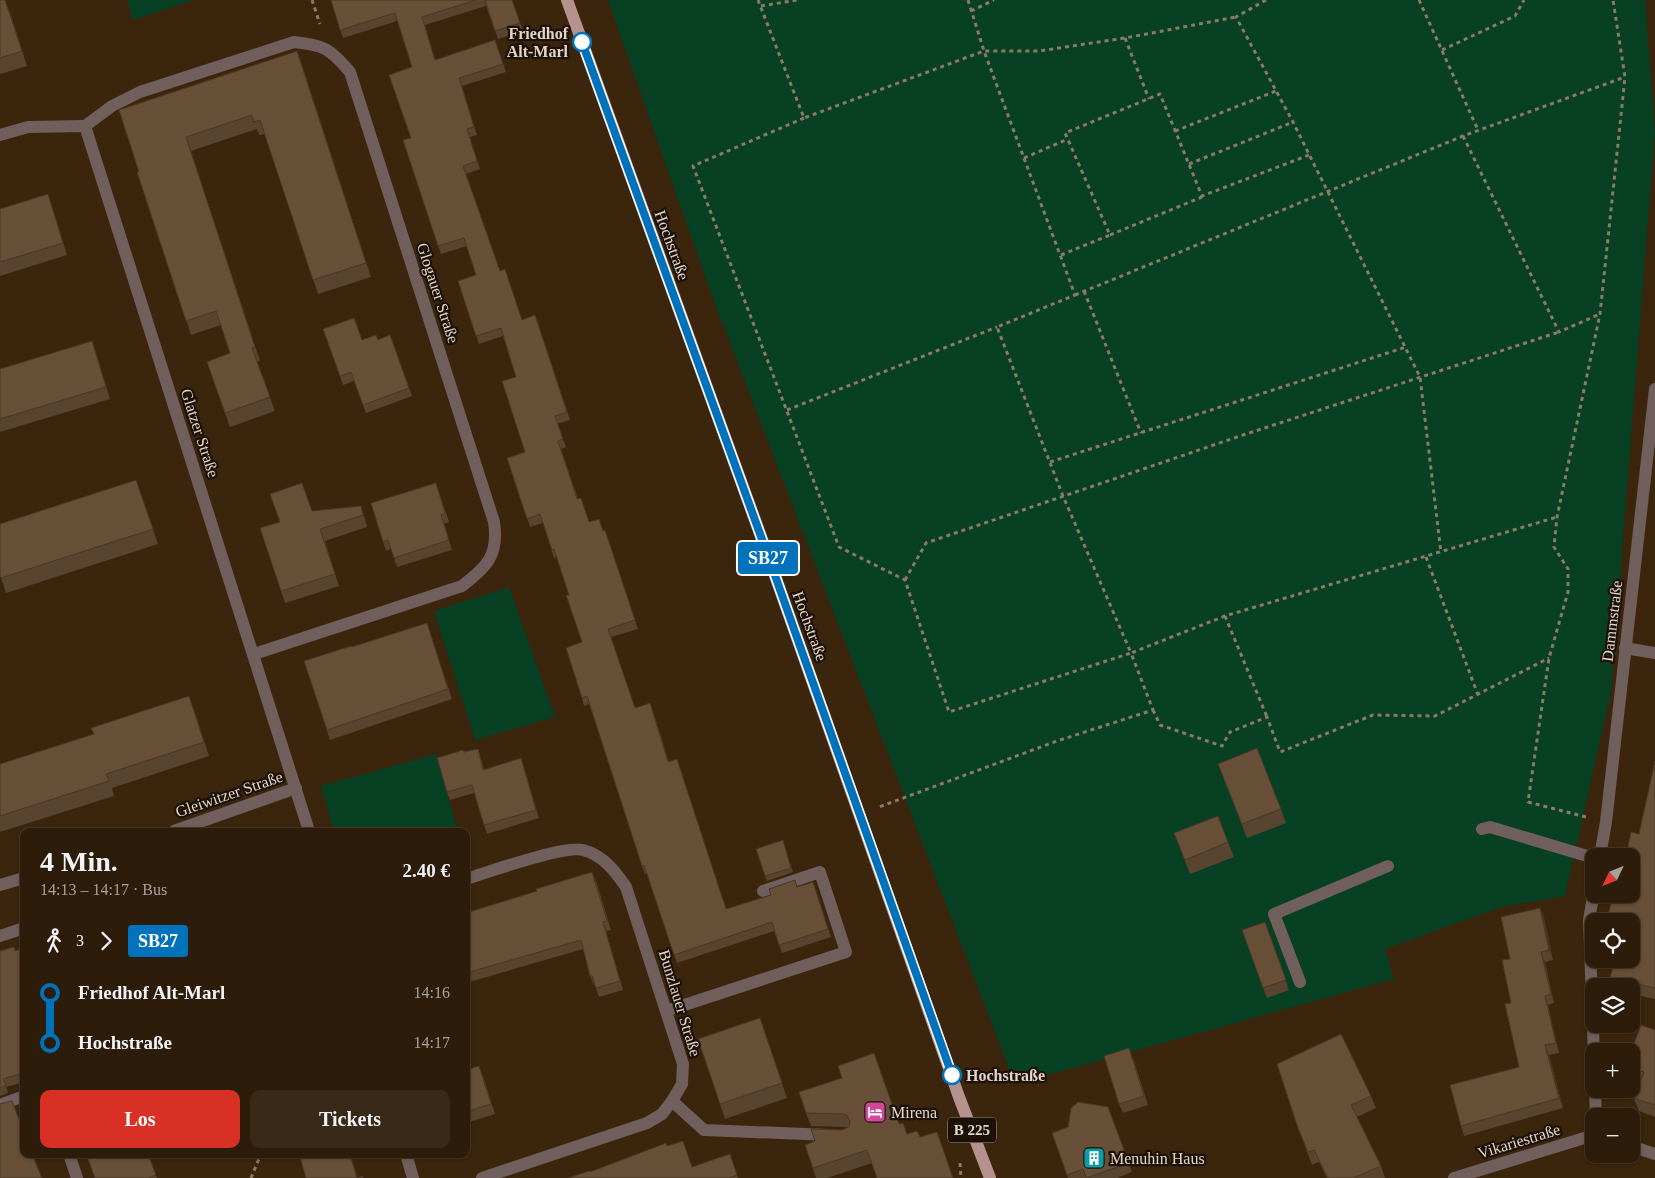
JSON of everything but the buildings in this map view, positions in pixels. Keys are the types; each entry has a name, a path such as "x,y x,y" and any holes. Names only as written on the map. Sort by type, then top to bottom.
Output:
{"main road":[{"name":"Hochstraße","path":"567,0 860,814 958,1097 990,1178"}],"street":[{"name":"Glogauer Straße","path":"84,126 112,106 140,92 294,42 310,43 328,48 350,72 494,522 496,540 492,555 482,570 462,586 254,654"},
{"path":"0,135 28,127 84,126"},
{"name":"Glatzer Straße","path":"84,126 308,828"},
{"name":"Dammstraße","path":"1601,848 1606,822 1655,389"},
{"path":"1625,648 1655,653"},
{"name":"Gleiwitzer Straße","path":"186,828 296,788"},
{"path":"1482,830 1490,827 1585,855"},
{"name":"Bunzlauer Straße","path":"470,878 564,850 582,849 598,856 613,868 626,887 683,1064 682,1084 672,1101 662,1114 647,1123 482,1178"},
{"path":"1300,982 1274,914 1388,866"},
{"path":"666,1011 846,952 820,872 763,891"},
{"path":"0,885 20,879"},
{"path":"1592,903 1589,920 1594,1043"},
{"path":"0,936 20,929"},
{"path":"0,1104 20,1097"},
{"path":"672,1101 704,1130 838,1135"},
{"name":"Vikariestraße","path":"1454,1178 1585,1138"},
{"path":"1640,1149 1655,1154"},
{"path":"70,1158 77,1178"},
{"path":"407,1158 413,1178"}],"path":[{"path":"758,0 804,118"},
{"path":"761,6 796,0"},
{"path":"968,0 984,51 1075,295"},
{"path":"972,11 994,0"},
{"path":"1266,0 1236,17 1125,38 1039,51 984,51 804,118 693,166 839,547 905,580 949,712 1131,653 1224,616 1557,517"},
{"path":"1419,0 1478,130"},
{"path":"1441,50 1515,16 1524,0"},
{"path":"1606,822 1528,802 1549,658 1568,592 1568,569 1554,547 1557,517 1600,314 1625,77 1613,0"},
{"path":"1236,17 1293,122 1420,377 1441,553"},
{"path":"1125,38 1149,99"},
{"path":"788,410 997,327 1478,130 1625,77"},
{"path":"1175,131 1276,91"},
{"path":"1110,235 1065,133 1160,94 1202,196"},
{"path":"1189,164 1293,122"},
{"path":"1464,136 1559,332"},
{"path":"1024,158 1068,139"},
{"path":"1061,255 1202,196 1309,155"},
{"path":"1084,291 1141,433"},
{"path":"905,580 926,543 1242,435 1559,332 1600,314"},
{"path":"997,327 1063,496 1160,725 1222,746 1230,732 1267,717"},
{"path":"1050,462 1406,347"},
{"path":"1426,557 1478,695"},
{"path":"1224,616 1280,752 1374,715 1435,716 1549,658"},
{"path":"860,814 1057,742 1153,710"},
{"path":"251,1178 259,1158"}],"green space":[{"path":"127,0 194,0 133,20"},
{"name":"Friedhof Alt-Marl","path":"608,0 1645,0 1655,131 1611,692 1565,896 1501,907 1385,949 1394,979 1015,1084 712,296"},
{"path":"509,587 555,717 475,740 434,611"},
{"path":"436,754 457,828 333,828 321,786"}],"bus line":[{"name":"SB27","path":"582,42 772,567 952,1075"}],"place":[{"name":"Friedhof Alt-Marl","path":"582,42"},
{"name":"Hochstraße","path":"952,1075"},
{"name":"Mirena","path":"875,1112"},
{"name":"Menuhin Haus","path":"1094,1158"}]}
